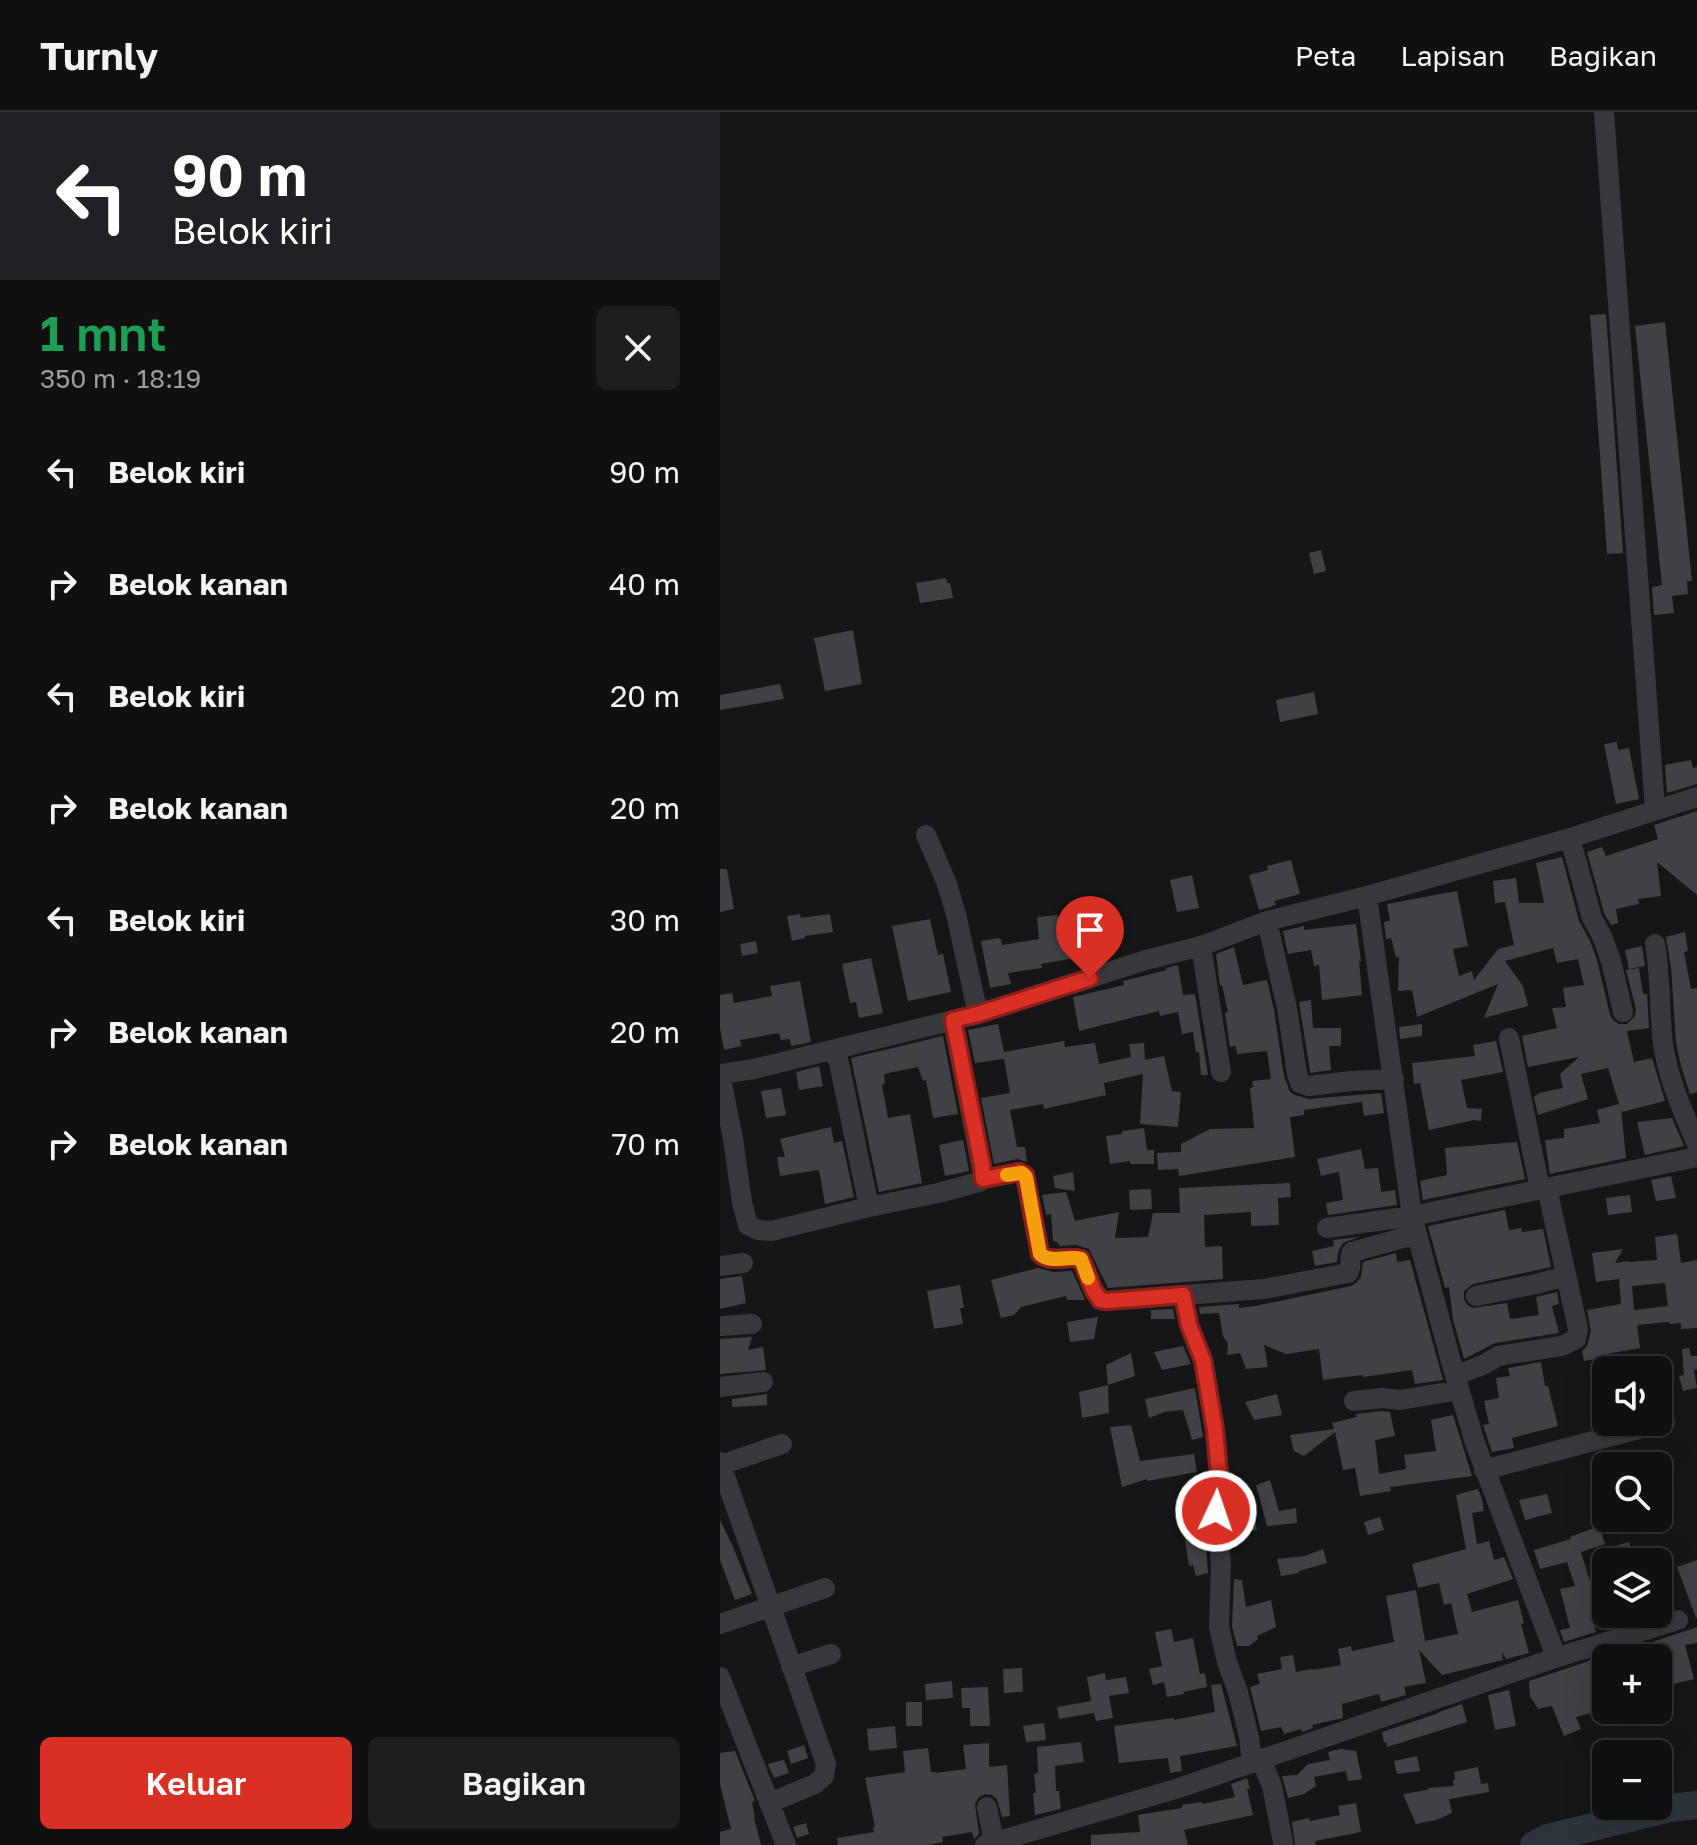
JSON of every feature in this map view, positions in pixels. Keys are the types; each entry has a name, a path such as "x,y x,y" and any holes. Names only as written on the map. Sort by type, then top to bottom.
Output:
{"street":[{"path":"1604,112 1655,809"},
{"path":"1697,797 1570,838 1267,921 1201,946 1146,960 978,1014 720,1074 727,1139 748,1225 771,1231 1019,1172 1025,1175 1040,1254 1047,1259 1081,1259 1094,1291 1100,1300 1107,1301 1264,1289 1348,1273 1352,1252 1415,1225 1543,1188 1697,1157"},
{"path":"926,835 956,914 978,1014"},
{"path":"1570,838 1592,918 1611,961 1623,1012"},
{"path":"1367,896 1415,1225 1457,1383 1484,1470 1555,1658"},
{"path":"1267,921 1300,1083 1314,1086 1394,1079"},
{"path":"1655,944 1660,973 1663,1046 1670,1075 1697,1144"},
{"path":"1201,946 1221,1072"},
{"path":"953,1020 983,1179"},
{"path":"1354,1401 1400,1400 1457,1383 1498,1356 1562,1346 1576,1339 1578,1329 1509,1038"},
{"path":"836,1049 869,1207"},
{"path":"720,1204 742,1202"},
{"path":"1327,1228 1415,1225"},
{"path":"720,1266 743,1263"},
{"path":"1476,1296 1566,1276"},
{"path":"1183,1295 1189,1325 1203,1360 1215,1430 1220,1486 1216,1511 1221,1564 1219,1627 1249,1737 1257,1761 1272,1786 1283,1842"},
{"path":"720,1326 752,1324"},
{"path":"720,1387 763,1382"},
{"path":"1484,1470 1612,1436"},
{"path":"769,1803 815,1784 824,1776 826,1764 721,1463 782,1444"},
{"path":"720,1624 825,1588"},
{"path":"987,1807 990,1844 1038,1837 1555,1658 1678,1620"},
{"path":"791,1667 831,1654"},
{"path":"720,1677 786,1845"}],"building":[{"path":"1606,314 1623,553 1607,554 1590,315"},
{"path":"1665,322 1692,581 1687,581 1688,594 1672,596 1674,613 1654,615 1652,587 1662,585 1635,326"},
{"path":"1321,550 1326,571 1314,574 1309,553"},
{"path":"946,578 953,598 920,603 916,583"},
{"path":"853,630 862,684 825,691 814,638"},
{"path":"780,684 784,699 720,710 720,695"},
{"path":"1314,692 1318,714 1280,722 1276,700"},
{"path":"1617,742 1618,750 1629,748 1639,799 1616,804 1604,744"},
{"path":"1691,760 1693,768 1697,767 1697,784 1667,793 1665,765"},
{"path":"1697,811 1697,895 1657,862 1661,896 1638,899 1639,904 1616,909 1618,923 1611,925 1604,913 1587,852 1602,847 1606,856 1658,839 1654,825"},
{"path":"1562,857 1579,921 1597,960 1610,1015 1619,1024 1627,1024 1635,1016 1626,970 1639,968 1643,994 1647,994 1649,1028 1627,1031 1634,1062 1652,1058 1665,1101 1622,1112 1621,1109 1626,1158 1550,1174 1545,1140 1564,1138 1564,1129 1600,1123 1597,1110 1619,1104 1608,1068 1581,1074 1588,1099 1538,1115 1534,1097 1563,1088 1560,1074 1579,1057 1528,1067 1522,1036 1557,1028 1552,1008 1566,1007 1563,988 1584,985 1578,959 1557,963 1553,948 1505,961 1523,986 1528,1006 1484,1018 1498,984 1417,1017 1412,990 1398,991 1399,957 1396,958 1391,938 1386,939 1384,922 1390,921 1387,904 1457,891 1468,946 1453,949 1459,976 1472,971 1474,980 1498,949 1514,945 1505,902 1495,903 1493,881 1516,878 1519,903 1544,903 1536,863"},
{"path":"1291,860 1300,894 1274,901 1276,905 1259,910 1249,875 1268,870 1267,866"},
{"path":"720,869 727,869 734,909 720,912"},
{"path":"1192,875 1199,908 1177,912 1170,880"},
{"path":"800,914 801,918 830,914 833,932 792,941 787,916"},
{"path":"1058,915 1059,927 1080,923 1086,956 1008,973 1011,984 990,988 981,941 998,938 1002,945 1039,939 1037,917"},
{"path":"930,919 938,955 943,954 951,992 908,1001 892,926"},
{"path":"1356,924 1362,995 1322,1000 1319,965 1314,966 1311,950 1288,954 1283,931 1304,926 1304,930"},
{"path":"1685,932 1688,951 1684,952 1691,989 1697,988 1697,1092 1690,1094 1676,1042 1666,937"},
{"path":"756,941 758,953 742,956 740,944"},
{"path":"1642,946 1645,966 1629,969 1625,950"},
{"path":"1234,947 1243,985 1267,980 1284,1076 1290,1092 1309,1099 1381,1093 1384,1113 1364,1116 1362,1102 1304,1110 1304,1115 1290,1117 1295,1157 1179,1176 1178,1169 1158,1170 1157,1153 1181,1152 1181,1144 1210,1129 1254,1128 1252,1081 1271,1079 1267,1051 1237,1054 1236,1046 1230,1047 1225,1013 1228,1012 1220,986 1216,954"},
{"path":"871,958 883,1013 859,1018 856,1002 850,1003 842,964"},
{"path":"1178,965 1183,995 1195,994 1208,1075 1201,1075 1193,1032 1182,1034 1178,1012 1160,1016 1159,1011 1079,1031 1073,997 1124,985 1123,981"},
{"path":"800,981 811,1042 791,1046 790,1039 781,1040 779,1033 740,1040 741,1046 724,1050 720,995 732,993 734,1003 772,996 770,986"},
{"path":"1311,1000 1313,1028 1341,1028 1341,1046 1329,1046 1331,1070 1310,1073 1299,1002"},
{"path":"998,1024 1004,1052 1064,1041 1065,1047 1095,1043 1099,1064 1131,1057 1129,1044 1144,1043 1145,1060 1164,1056 1172,1091 1181,1092 1178,1127 1140,1124 1143,1074 1104,1083 1106,1095 1044,1109 1043,1104 1010,1110 1017,1147 1025,1147 1027,1162 1017,1159 994,1164 981,1098 1010,1093 1004,1059 975,1063 968,1030"},
{"path":"1422,1024 1422,1036 1400,1039 1399,1027"},
{"path":"943,1036 958,1114 933,1118 926,1080 923,1081 918,1067 884,1074 885,1084 882,1085 888,1118 910,1114 922,1183 879,1192 851,1058"},
{"path":"1496,1041 1503,1072 1461,1080 1467,1108 1482,1109 1481,1121 1429,1130 1420,1083 1414,1084 1412,1063 1475,1056 1473,1045"},
{"path":"819,1066 823,1086 799,1090 796,1072"},
{"path":"781,1088 786,1115 766,1118 761,1091"},
{"path":"1672,1118 1684,1146 1645,1155 1637,1122"},
{"path":"831,1127 834,1143 842,1141 854,1197 825,1204 819,1170 780,1176 777,1157 785,1157 780,1139"},
{"path":"1144,1128 1147,1150 1154,1150 1154,1164 1130,1164 1130,1161 1110,1164 1106,1136"},
{"path":"963,1140 969,1171 945,1176 939,1145"},
{"path":"1517,1142 1525,1179 1423,1200 1420,1181 1447,1175 1445,1148"},
{"path":"1361,1149 1365,1169 1378,1168 1381,1192 1395,1190 1397,1205 1328,1215 1326,1203 1343,1200 1339,1172 1321,1176 1317,1159"},
{"path":"1073,1172 1075,1191 1055,1188 1053,1176"},
{"path":"1671,1176 1676,1198 1656,1201 1651,1180"},
{"path":"1290,1183 1291,1197 1278,1198 1279,1225 1251,1226 1251,1212 1204,1215 1205,1247 1222,1246 1223,1279 1108,1288 1089,1249 1076,1245 1059,1246 1058,1242 1053,1241 1051,1214 1046,1215 1042,1195 1066,1192 1075,1221 1119,1212 1115,1238 1148,1237 1153,1213 1180,1213 1179,1188"},
{"path":"1151,1189 1152,1209 1130,1210 1129,1190"},
{"path":"1630,1195 1632,1212 1608,1215 1606,1198"},
{"path":"1505,1210 1509,1230 1543,1229 1551,1267 1473,1284 1464,1291 1464,1299 1473,1308 1507,1303 1510,1319 1539,1315 1536,1297 1557,1292 1559,1304 1552,1306 1559,1333 1495,1343 1464,1359 1453,1319 1449,1287 1445,1288 1428,1226"},
{"path":"1677,1234 1681,1263 1697,1260 1697,1328 1681,1329 1681,1323 1669,1322 1637,1325 1640,1348 1608,1356 1592,1356 1592,1360 1584,1361 1582,1351 1587,1346 1591,1331 1587,1310 1621,1304 1619,1279 1596,1282 1592,1253 1623,1249 1615,1263 1657,1260 1655,1237","holes":["1665,1283 1668,1306 1634,1310 1632,1286"]},
{"path":"1359,1237 1343,1243 1337,1262 1315,1266 1312,1251 1334,1246 1333,1240"},
{"path":"1396,1253 1397,1262 1410,1260 1443,1380 1415,1384 1412,1370 1323,1380 1319,1349 1286,1354 1264,1345 1268,1367 1246,1369 1240,1353 1227,1355 1228,1344 1223,1336 1219,1313 1200,1314 1199,1307 1255,1306 1351,1286 1361,1277 1363,1262"},
{"path":"1038,1268 1053,1272 1072,1271 1085,1300 1067,1300 1066,1296 1021,1307 1014,1315 1001,1318 991,1280"},
{"path":"742,1276 746,1303 720,1309 720,1279"},
{"path":"960,1285 963,1324 934,1329 927,1291"},
{"path":"1173,1309 1175,1319 1151,1319 1151,1310"},
{"path":"1098,1317 1094,1339 1070,1342 1067,1322"},
{"path":"752,1337 748,1350 763,1347 766,1370 720,1374 720,1339"},
{"path":"1183,1346 1191,1364 1162,1370 1154,1352"},
{"path":"1689,1348 1691,1356 1697,1356 1697,1369 1694,1370 1697,1388 1683,1391 1679,1376 1684,1375 1682,1349"},
{"path":"1131,1353 1135,1376 1108,1385 1106,1365"},
{"path":"1541,1362 1558,1426 1512,1438 1514,1448 1492,1452 1483,1425 1489,1424 1484,1401 1499,1398 1496,1378 1510,1376 1508,1368"},
{"path":"1108,1385 1109,1413 1082,1418 1079,1392"},
{"path":"1195,1388 1203,1437 1192,1440 1183,1410 1149,1418 1145,1399"},
{"path":"767,1394 767,1405 732,1407 732,1399"},
{"path":"1277,1394 1282,1415 1254,1420 1245,1402"},
{"path":"1390,1412 1395,1436 1375,1440 1379,1474 1406,1469 1404,1455 1436,1451 1431,1420 1453,1415 1472,1476 1390,1487 1391,1491 1360,1496 1355,1468 1343,1470 1335,1432 1304,1456 1294,1451 1290,1435 1334,1429 1332,1423 1357,1417 1356,1414"},
{"path":"1131,1425 1140,1461 1194,1454 1197,1472 1147,1479 1122,1487 1110,1427"},
{"path":"1270,1480 1279,1511 1296,1508 1297,1523 1267,1526 1256,1485"},
{"path":"1478,1489 1484,1511 1472,1513 1477,1544 1489,1541 1494,1560 1504,1557 1513,1579 1467,1594 1472,1612 1518,1600 1529,1653 1506,1659 1502,1652 1503,1660 1442,1675 1419,1650 1426,1683 1404,1687 1406,1695 1381,1702 1379,1694 1342,1704 1343,1718 1312,1725 1313,1728 1302,1732 1301,1729 1284,1734 1281,1727 1261,1731 1250,1687 1260,1684 1257,1674 1282,1669 1280,1657 1293,1655 1296,1672 1313,1670 1341,1665 1338,1649 1351,1646 1352,1651 1394,1642 1386,1596 1416,1590 1425,1641 1458,1634 1451,1603 1444,1605 1439,1583 1418,1588 1412,1564 1466,1549 1456,1495"},
{"path":"1547,1494 1552,1513 1525,1520 1519,1500"},
{"path":"1202,1496 1208,1573 1196,1576 1193,1565 1189,1566 1179,1500"},
{"path":"1254,1516 1257,1530 1231,1534 1230,1518"},
{"path":"1380,1517 1384,1530 1368,1535 1364,1522"},
{"path":"720,1520 752,1594 735,1600 720,1560"},
{"path":"1592,1529 1592,1532 1601,1532 1605,1544 1581,1552 1592,1588 1592,1628 1596,1632 1564,1642 1560,1630 1570,1628 1560,1589 1575,1586 1567,1562 1540,1569 1534,1550"},
{"path":"1629,1542 1631,1548 1612,1548"},
{"path":"1323,1549 1327,1563 1281,1576 1277,1559 1305,1556"},
{"path":"1697,1560 1697,1617 1696,1618 1677,1567"},
{"path":"1234,1579 1242,1580 1246,1607 1271,1600 1276,1627 1257,1636 1258,1639 1249,1646 1237,1646 1232,1626"},
{"path":"1697,1627 1697,1643 1685,1645 1694,1679 1672,1684 1672,1644 1652,1642"},
{"path":"1171,1629 1174,1642 1193,1638 1200,1674 1205,1673 1207,1687 1167,1697 1164,1682 1153,1685 1149,1669 1162,1666 1155,1632"},
{"path":"1592,1660 1592,1713 1576,1717 1581,1729 1564,1736 1552,1706 1538,1709 1530,1696 1529,1681"},
{"path":"1022,1668 1023,1692 1004,1693 1003,1669"},
{"path":"1105,1673 1106,1680 1126,1677 1129,1693 1109,1696 1113,1718 1096,1721 1094,1713 1059,1719 1057,1707 1091,1701 1087,1677"},
{"path":"952,1681 953,1698 926,1700 925,1684"},
{"path":"1221,1684 1237,1746 1180,1756 1182,1771 1170,1773 1168,1758 1119,1763 1114,1726 1215,1712 1211,1685"},
{"path":"988,1687 990,1726 970,1726 970,1708 962,1708 961,1688"},
{"path":"1509,1690 1516,1726 1495,1730 1488,1695"},
{"path":"906,1702 922,1702 922,1726 906,1726"},
{"path":"1462,1704 1467,1722 1387,1747 1384,1743 1382,1732"},
{"path":"1044,1723 1046,1740 1026,1742 1023,1726"},
{"path":"895,1726 897,1748 869,1751 867,1729"},
{"path":"1081,1742 1084,1762 1055,1766 1056,1791 1059,1791 1061,1809 1035,1815 1033,1793 1036,1793 1034,1774 1038,1773 1037,1747"},
{"path":"989,1743 989,1767 1007,1765 1010,1816 1002,1817 997,1799 985,1794 975,1804 979,1834 974,1839 972,1832 942,1837 943,1842 929,1845 838,1845 837,1838 874,1832 865,1778 905,1772 903,1751 928,1748 931,1772 936,1773 966,1769 963,1745"},
{"path":"804,1745 808,1758 791,1764 787,1751"},
{"path":"1340,1749 1356,1751 1362,1779 1348,1781 1346,1771 1314,1777 1316,1786 1304,1794 1288,1798 1282,1776 1297,1775 1308,1764 1330,1760 1328,1752"},
{"path":"735,1751 755,1801 752,1802 754,1818 761,1845 720,1845 720,1832 731,1829 720,1784 720,1753"},
{"path":"1417,1756 1420,1771 1397,1774 1394,1761"},
{"path":"784,1760 789,1773 774,1778 768,1764"},
{"path":"1478,1767 1481,1784 1488,1783 1489,1792 1449,1799 1452,1813 1416,1824 1403,1794 1454,1786 1454,1772"},
{"path":"1247,1778 1253,1815 1184,1830 1188,1845 1091,1845 1091,1835 1140,1832 1138,1815 1235,1797 1231,1784"},
{"path":"1356,1803 1361,1832 1315,1841 1316,1845 1295,1845 1291,1815 1292,1822 1309,1818 1310,1821 1340,1815 1338,1806"},
{"path":"806,1823 809,1834 797,1838 793,1827"}],"waterway":[{"path":"1534,1845 1547,1838 1671,1808 1697,1805"}],"slow traffic":[{"path":"1007,1175 1022,1173 1026,1177 1040,1254 1047,1259 1078,1257 1085,1266 1088,1278"}],"route":[{"path":"1090,978 953,1020 983,1179 1019,1172 1025,1175 1040,1254 1047,1259 1081,1259 1100,1300 1183,1295 1189,1325 1203,1360 1215,1430 1220,1486 1216,1511"}]}
